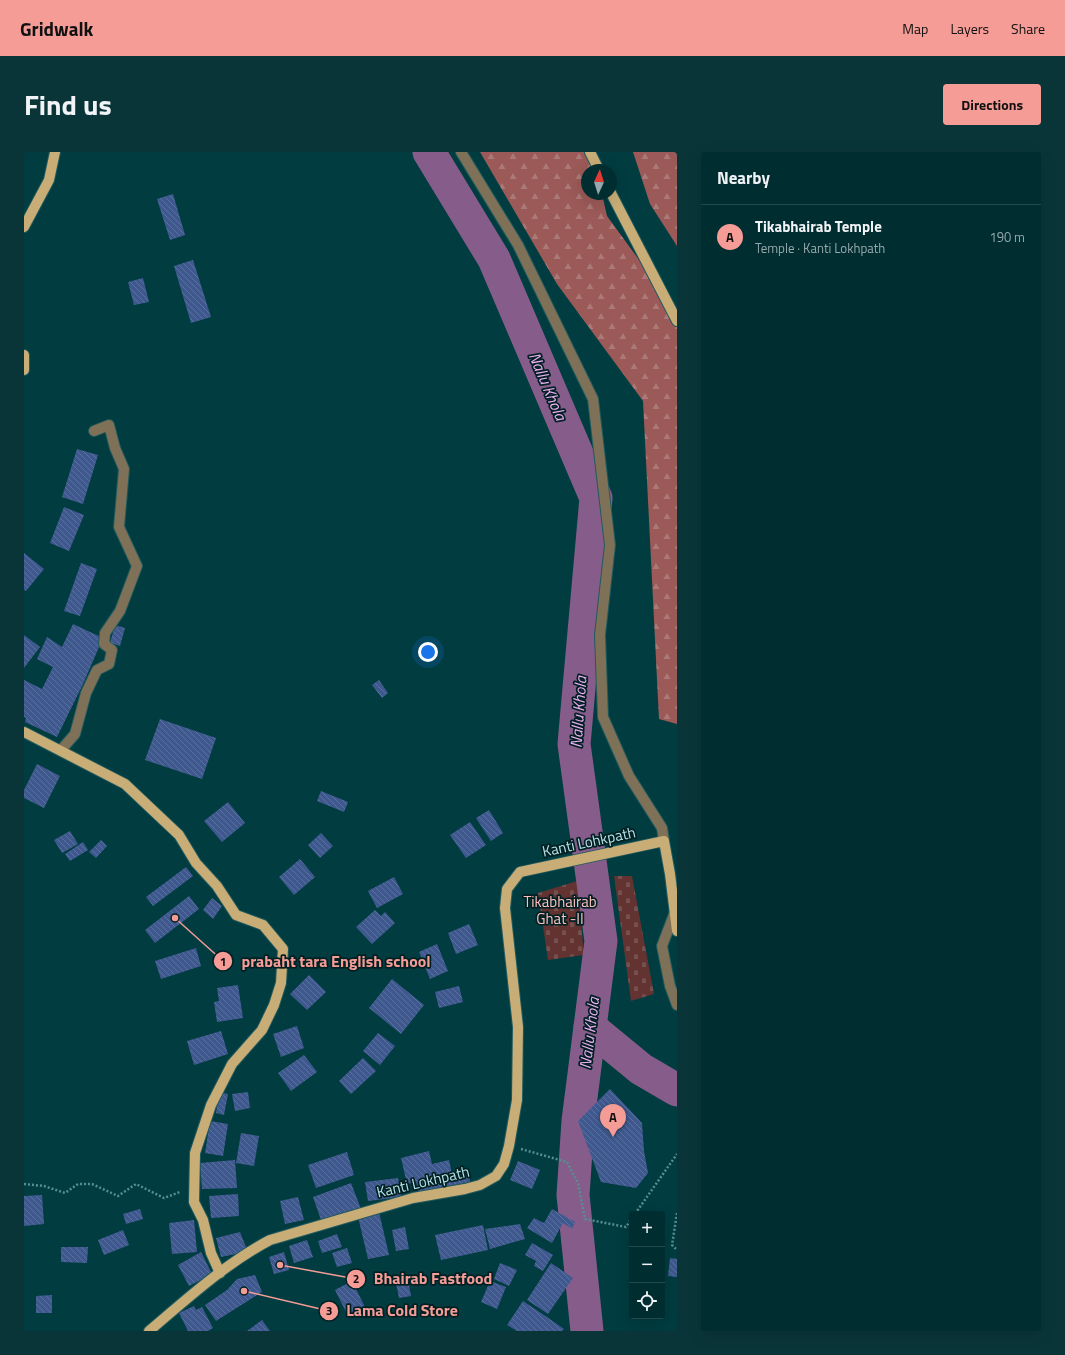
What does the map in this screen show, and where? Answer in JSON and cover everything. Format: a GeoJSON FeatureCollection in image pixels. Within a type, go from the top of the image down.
{"type":"FeatureCollection","features":[{"type":"Feature","properties":{"kind":"main road"},"geometry":{"type":"LineString","coordinates":[[24,227],[49,180],[55,152]]}},
{"type":"Feature","properties":{"kind":"main road"},"geometry":{"type":"LineString","coordinates":[[590,152],[596,164]]}},
{"type":"Feature","properties":{"kind":"main road"},"geometry":{"type":"LineString","coordinates":[[615,200],[677,321]]}},
{"type":"Feature","properties":{"kind":"main road"},"geometry":{"type":"LineString","coordinates":[[24,355],[24,370]]}},
{"type":"Feature","properties":{"kind":"main road"},"geometry":{"type":"LineString","coordinates":[[24,732],[125,784],[179,835],[196,863],[217,886],[236,915],[263,925],[283,949],[281,983],[274,1005],[262,1030],[232,1064],[211,1105],[195,1153],[194,1202],[203,1220],[211,1253],[220,1273]]}},
{"type":"Feature","properties":{"kind":"main road"},"geometry":{"type":"LineString","coordinates":[[664,841],[677,931]]}},
{"type":"Feature","properties":{"kind":"main road","name":"Kanti Lohkpath"},"geometry":{"type":"LineString","coordinates":[[520,872],[664,841]]}},
{"type":"Feature","properties":{"kind":"main road","name":"Kanti Lokhpath"},"geometry":{"type":"LineString","coordinates":[[149,1331],[220,1273],[258,1246],[289,1233],[413,1198],[465,1189],[496,1176],[504,1164],[509,1146],[516,1100],[518,1027],[505,908],[507,889],[520,872]]}},
{"type":"Feature","properties":{"kind":"street"},"geometry":{"type":"LineString","coordinates":[[461,152],[518,245],[593,399],[610,545],[600,635],[603,717],[629,776],[662,828],[664,841]]}},
{"type":"Feature","properties":{"kind":"street"},"geometry":{"type":"LineString","coordinates":[[61,750],[75,734],[86,692],[97,670],[109,664],[112,650],[104,644],[105,633],[120,611],[137,566],[119,527],[124,469],[114,448],[109,425],[94,431]]}},
{"type":"Feature","properties":{"kind":"street"},"geometry":{"type":"LineString","coordinates":[[675,912],[662,946],[670,986],[677,1005]]}},
{"type":"Feature","properties":{"kind":"path"},"geometry":{"type":"LineString","coordinates":[[509,1146],[567,1162],[578,1183],[585,1219],[626,1226],[629,1222]]}},
{"type":"Feature","properties":{"kind":"path"},"geometry":{"type":"LineString","coordinates":[[637,1211],[677,1156]]}},
{"type":"Feature","properties":{"kind":"path"},"geometry":{"type":"LineString","coordinates":[[24,1184],[44,1186],[65,1193],[78,1184],[92,1184],[118,1196],[136,1184],[164,1198],[183,1191],[194,1202]]}},
{"type":"Feature","properties":{"kind":"path"},"geometry":{"type":"LineString","coordinates":[[677,1213],[672,1245],[677,1250]]}},
{"type":"Feature","properties":{"kind":"green space"},"geometry":{"type":"Polygon","coordinates":[[[480,152],[592,152],[595,164],[581,164],[581,200],[603,200],[607,216],[664,294],[677,323],[677,724],[659,719],[643,401],[557,284],[480,152]]]}},
{"type":"Feature","properties":{"kind":"green space"},"geometry":{"type":"Polygon","coordinates":[[[633,152],[677,152],[677,246],[650,204],[633,152]]]}},
{"type":"Feature","properties":{"kind":"green space"},"geometry":{"type":"Polygon","coordinates":[[[614,876],[632,876],[654,994],[631,1001],[614,876]]]}},
{"type":"Feature","properties":{"kind":"green space","name":"Tikabhairab Ghat -II"},"geometry":{"type":"Polygon","coordinates":[[[577,881],[584,955],[548,960],[538,893],[577,881]]]}},
{"type":"Feature","properties":{"kind":"building"},"geometry":{"type":"Polygon","coordinates":[[[173,194],[185,235],[170,240],[157,199],[173,194]]]}},
{"type":"Feature","properties":{"kind":"building"},"geometry":{"type":"Polygon","coordinates":[[[193,260],[211,317],[191,323],[174,266],[193,260]]]}},
{"type":"Feature","properties":{"kind":"building"},"geometry":{"type":"Polygon","coordinates":[[[143,278],[149,302],[134,305],[128,282],[143,278]]]}},
{"type":"Feature","properties":{"kind":"building"},"geometry":{"type":"Polygon","coordinates":[[[77,449],[98,455],[83,504],[62,497],[77,449]]]}},
{"type":"Feature","properties":{"kind":"building"},"geometry":{"type":"Polygon","coordinates":[[[64,507],[84,515],[69,551],[50,543],[64,507]]]}},
{"type":"Feature","properties":{"kind":"building"},"geometry":{"type":"Polygon","coordinates":[[[24,553],[44,569],[26,591],[24,590],[24,553]]]}},
{"type":"Feature","properties":{"kind":"building"},"geometry":{"type":"Polygon","coordinates":[[[81,563],[97,569],[80,616],[64,611],[81,563]]]}},
{"type":"Feature","properties":{"kind":"building"},"geometry":{"type":"Polygon","coordinates":[[[73,624],[103,638],[83,684],[57,737],[25,722],[24,680],[42,689],[53,667],[37,659],[47,637],[62,647],[73,624]]]}},
{"type":"Feature","properties":{"kind":"building"},"geometry":{"type":"Polygon","coordinates":[[[115,625],[125,628],[120,646],[110,643],[115,625]]]}},
{"type":"Feature","properties":{"kind":"building"},"geometry":{"type":"Polygon","coordinates":[[[24,635],[40,647],[24,668],[24,635]]]}},
{"type":"Feature","properties":{"kind":"building"},"geometry":{"type":"Polygon","coordinates":[[[379,680],[388,693],[382,698],[372,685],[379,680]]]}},
{"type":"Feature","properties":{"kind":"building"},"geometry":{"type":"Polygon","coordinates":[[[160,719],[216,738],[202,779],[145,760],[160,719]]]}},
{"type":"Feature","properties":{"kind":"building"},"geometry":{"type":"Polygon","coordinates":[[[37,764],[60,776],[44,808],[24,798],[24,790],[37,764]]]}},
{"type":"Feature","properties":{"kind":"building"},"geometry":{"type":"Polygon","coordinates":[[[321,791],[348,802],[344,812],[317,801],[321,791]]]}},
{"type":"Feature","properties":{"kind":"building"},"geometry":{"type":"Polygon","coordinates":[[[228,802],[245,823],[222,842],[204,821],[228,802]]]}},
{"type":"Feature","properties":{"kind":"building"},"geometry":{"type":"Polygon","coordinates":[[[489,810],[503,833],[491,841],[476,818],[489,810]]]}},
{"type":"Feature","properties":{"kind":"building"},"geometry":{"type":"Polygon","coordinates":[[[470,822],[486,845],[466,858],[450,835],[470,822]]]}},
{"type":"Feature","properties":{"kind":"building"},"geometry":{"type":"Polygon","coordinates":[[[70,831],[78,844],[62,853],[54,840],[70,831]]]}},
{"type":"Feature","properties":{"kind":"building"},"geometry":{"type":"Polygon","coordinates":[[[321,833],[333,846],[320,858],[308,845],[321,833]]]}},
{"type":"Feature","properties":{"kind":"building"},"geometry":{"type":"Polygon","coordinates":[[[101,840],[107,846],[96,858],[89,852],[101,840]]]}},
{"type":"Feature","properties":{"kind":"building"},"geometry":{"type":"Polygon","coordinates":[[[83,842],[88,850],[70,861],[65,854],[83,842]]]}},
{"type":"Feature","properties":{"kind":"building"},"geometry":{"type":"Polygon","coordinates":[[[300,859],[315,877],[294,895],[279,877],[300,859]]]}},
{"type":"Feature","properties":{"kind":"building"},"geometry":{"type":"Polygon","coordinates":[[[186,867],[193,876],[153,906],[146,897],[186,867]]]}},
{"type":"Feature","properties":{"kind":"building"},"geometry":{"type":"Polygon","coordinates":[[[394,877],[403,894],[377,908],[368,891],[394,877]]]}},
{"type":"Feature","properties":{"kind":"building"},"geometry":{"type":"Polygon","coordinates":[[[189,896],[199,909],[155,943],[145,930],[189,896]]]}},
{"type":"Feature","properties":{"kind":"building"},"geometry":{"type":"Polygon","coordinates":[[[212,898],[222,906],[213,919],[203,910],[212,898]]]}},
{"type":"Feature","properties":{"kind":"building"},"geometry":{"type":"Polygon","coordinates":[[[375,910],[381,916],[385,912],[395,923],[372,944],[356,927],[375,910]]]}},
{"type":"Feature","properties":{"kind":"building"},"geometry":{"type":"Polygon","coordinates":[[[469,924],[478,945],[456,954],[448,933],[469,924]]]}},
{"type":"Feature","properties":{"kind":"building"},"geometry":{"type":"Polygon","coordinates":[[[437,944],[448,971],[430,979],[419,952],[437,944]]]}},
{"type":"Feature","properties":{"kind":"building"},"geometry":{"type":"Polygon","coordinates":[[[196,948],[201,966],[161,979],[155,961],[196,948]]]}},
{"type":"Feature","properties":{"kind":"building"},"geometry":{"type":"Polygon","coordinates":[[[309,975],[326,992],[307,1010],[290,994],[309,975]]]}},
{"type":"Feature","properties":{"kind":"building"},"geometry":{"type":"Polygon","coordinates":[[[392,979],[424,1005],[401,1034],[369,1008],[392,979]]]}},
{"type":"Feature","properties":{"kind":"building"},"geometry":{"type":"Polygon","coordinates":[[[238,985],[243,1018],[217,1022],[214,1002],[219,1001],[217,988],[238,985]]]}},
{"type":"Feature","properties":{"kind":"building"},"geometry":{"type":"Polygon","coordinates":[[[459,986],[463,1002],[439,1008],[435,992],[459,986]]]}},
{"type":"Feature","properties":{"kind":"building"},"geometry":{"type":"Polygon","coordinates":[[[297,1026],[304,1048],[281,1057],[273,1034],[297,1026]]]}},
{"type":"Feature","properties":{"kind":"building"},"geometry":{"type":"Polygon","coordinates":[[[221,1031],[228,1054],[194,1065],[187,1041],[221,1031]]]}},
{"type":"Feature","properties":{"kind":"building"},"geometry":{"type":"Polygon","coordinates":[[[378,1033],[395,1046],[380,1065],[363,1051],[378,1033]]]}},
{"type":"Feature","properties":{"kind":"building"},"geometry":{"type":"Polygon","coordinates":[[[304,1055],[317,1072],[291,1091],[278,1073],[304,1055]]]}},
{"type":"Feature","properties":{"kind":"building"},"geometry":{"type":"Polygon","coordinates":[[[363,1058],[376,1071],[351,1094],[339,1081],[363,1058]]]}},
{"type":"Feature","properties":{"kind":"building"},"geometry":{"type":"Polygon","coordinates":[[[610,1089],[642,1123],[644,1151],[648,1173],[636,1188],[601,1182],[578,1121],[610,1089]]]}},
{"type":"Feature","properties":{"kind":"building"},"geometry":{"type":"Polygon","coordinates":[[[219,1092],[228,1094],[224,1115],[216,1113],[219,1092]]]}},
{"type":"Feature","properties":{"kind":"building"},"geometry":{"type":"Polygon","coordinates":[[[248,1092],[250,1108],[235,1111],[232,1094],[248,1092]]]}},
{"type":"Feature","properties":{"kind":"building"},"geometry":{"type":"Polygon","coordinates":[[[210,1121],[228,1124],[223,1156],[205,1153],[210,1121]]]}},
{"type":"Feature","properties":{"kind":"building"},"geometry":{"type":"Polygon","coordinates":[[[241,1133],[259,1136],[254,1166],[236,1163],[241,1133]]]}},
{"type":"Feature","properties":{"kind":"building"},"geometry":{"type":"Polygon","coordinates":[[[429,1151],[432,1164],[449,1160],[452,1174],[468,1171],[470,1182],[419,1194],[416,1182],[407,1184],[401,1158],[429,1151]]]}},
{"type":"Feature","properties":{"kind":"building"},"geometry":{"type":"Polygon","coordinates":[[[347,1152],[354,1175],[316,1188],[308,1165],[347,1152]]]}},
{"type":"Feature","properties":{"kind":"building"},"geometry":{"type":"Polygon","coordinates":[[[235,1160],[237,1188],[202,1189],[200,1163],[235,1160]]]}},
{"type":"Feature","properties":{"kind":"building"},"geometry":{"type":"Polygon","coordinates":[[[518,1161],[540,1170],[532,1189],[510,1180],[518,1161]]]}},
{"type":"Feature","properties":{"kind":"building"},"geometry":{"type":"Polygon","coordinates":[[[398,1178],[401,1197],[368,1201],[365,1182],[398,1178]]]}},
{"type":"Feature","properties":{"kind":"building"},"geometry":{"type":"Polygon","coordinates":[[[351,1183],[361,1209],[322,1223],[313,1197],[351,1183]]]}},
{"type":"Feature","properties":{"kind":"building"},"geometry":{"type":"Polygon","coordinates":[[[238,1194],[239,1216],[211,1218],[209,1196],[238,1194]]]}},
{"type":"Feature","properties":{"kind":"building"},"geometry":{"type":"Polygon","coordinates":[[[42,1195],[44,1224],[24,1226],[24,1196],[42,1195]]]}},
{"type":"Feature","properties":{"kind":"building"},"geometry":{"type":"Polygon","coordinates":[[[298,1197],[304,1220],[285,1224],[280,1201],[298,1197]]]}},
{"type":"Feature","properties":{"kind":"building"},"geometry":{"type":"Polygon","coordinates":[[[140,1209],[143,1219],[126,1224],[123,1214],[140,1209]]]}},
{"type":"Feature","properties":{"kind":"building"},"geometry":{"type":"Polygon","coordinates":[[[552,1209],[575,1222],[572,1229],[563,1223],[552,1243],[527,1228],[534,1218],[544,1223],[552,1209]]]}},
{"type":"Feature","properties":{"kind":"building"},"geometry":{"type":"Polygon","coordinates":[[[379,1212],[389,1255],[368,1259],[358,1217],[379,1212]]]}},
{"type":"Feature","properties":{"kind":"building"},"geometry":{"type":"Polygon","coordinates":[[[194,1220],[197,1252],[172,1254],[169,1223],[194,1220]]]}},
{"type":"Feature","properties":{"kind":"building"},"geometry":{"type":"Polygon","coordinates":[[[520,1224],[525,1239],[490,1249],[485,1229],[520,1224]]]}},
{"type":"Feature","properties":{"kind":"building"},"geometry":{"type":"Polygon","coordinates":[[[483,1225],[488,1250],[441,1260],[435,1235],[483,1225]]]}},
{"type":"Feature","properties":{"kind":"building"},"geometry":{"type":"Polygon","coordinates":[[[405,1227],[409,1249],[396,1251],[392,1230],[405,1227]]]}},
{"type":"Feature","properties":{"kind":"building"},"geometry":{"type":"Polygon","coordinates":[[[123,1230],[129,1245],[104,1255],[98,1240],[123,1230]]]}},
{"type":"Feature","properties":{"kind":"building"},"geometry":{"type":"Polygon","coordinates":[[[240,1232],[246,1247],[245,1252],[221,1257],[216,1238],[240,1232]]]}},
{"type":"Feature","properties":{"kind":"building"},"geometry":{"type":"Polygon","coordinates":[[[337,1234],[342,1247],[322,1253],[318,1241],[337,1234]]]}},
{"type":"Feature","properties":{"kind":"building"},"geometry":{"type":"Polygon","coordinates":[[[307,1240],[313,1257],[294,1263],[289,1246],[307,1240]]]}},
{"type":"Feature","properties":{"kind":"building"},"geometry":{"type":"Polygon","coordinates":[[[532,1243],[553,1255],[543,1271],[534,1266],[536,1261],[525,1255],[532,1243]]]}},
{"type":"Feature","properties":{"kind":"building"},"geometry":{"type":"Polygon","coordinates":[[[61,1247],[88,1247],[87,1263],[61,1262],[61,1247]]]}},
{"type":"Feature","properties":{"kind":"building"},"geometry":{"type":"Polygon","coordinates":[[[347,1248],[352,1263],[337,1267],[332,1253],[347,1248]]]}},
{"type":"Feature","properties":{"kind":"building"},"geometry":{"type":"Polygon","coordinates":[[[201,1252],[212,1274],[189,1286],[178,1265],[201,1252]]]}},
{"type":"Feature","properties":{"kind":"building"},"geometry":{"type":"Polygon","coordinates":[[[284,1252],[289,1270],[274,1274],[269,1257],[284,1252]]]}},
{"type":"Feature","properties":{"kind":"building"},"geometry":{"type":"Polygon","coordinates":[[[670,1258],[677,1259],[677,1277],[668,1276],[670,1258]]]}},
{"type":"Feature","properties":{"kind":"building"},"geometry":{"type":"Polygon","coordinates":[[[500,1263],[517,1270],[509,1286],[494,1279],[500,1263]]]}},
{"type":"Feature","properties":{"kind":"building"},"geometry":{"type":"Polygon","coordinates":[[[551,1263],[573,1278],[548,1314],[527,1300],[551,1263]]]}},
{"type":"Feature","properties":{"kind":"building"},"geometry":{"type":"Polygon","coordinates":[[[255,1275],[262,1292],[216,1321],[205,1305],[227,1290],[237,1279],[255,1275]]]}},
{"type":"Feature","properties":{"kind":"building"},"geometry":{"type":"Polygon","coordinates":[[[407,1275],[411,1296],[399,1298],[395,1278],[407,1275]]]}},
{"type":"Feature","properties":{"kind":"building"},"geometry":{"type":"Polygon","coordinates":[[[352,1281],[365,1307],[348,1316],[335,1290],[352,1281]]]}},
{"type":"Feature","properties":{"kind":"building"},"geometry":{"type":"Polygon","coordinates":[[[490,1281],[506,1287],[497,1309],[481,1302],[490,1281]]]}},
{"type":"Feature","properties":{"kind":"building"},"geometry":{"type":"Polygon","coordinates":[[[52,1295],[52,1313],[36,1313],[36,1296],[52,1295]]]}},
{"type":"Feature","properties":{"kind":"building"},"geometry":{"type":"Polygon","coordinates":[[[523,1301],[564,1329],[562,1331],[517,1331],[507,1325],[523,1301]]]}},
{"type":"Feature","properties":{"kind":"building"},"geometry":{"type":"Polygon","coordinates":[[[194,1306],[196,1310],[202,1307],[213,1328],[208,1331],[188,1331],[179,1313],[194,1306]]]}},
{"type":"Feature","properties":{"kind":"building"},"geometry":{"type":"Polygon","coordinates":[[[262,1320],[270,1331],[247,1331],[262,1320]]]}},
{"type":"Feature","properties":{"kind":"waterway","name":"Nallu Khola"},"geometry":{"type":"LineString","coordinates":[[429,152],[494,259],[596,498],[574,744],[601,941],[578,1121],[573,1195],[587,1331]]}},
{"type":"Feature","properties":{"kind":"waterway"},"geometry":{"type":"LineString","coordinates":[[590,1027],[641,1069],[677,1090]]}},
{"type":"Feature","properties":{"kind":"place","name":"prabaht tara English school"},"geometry":{"type":"Point","coordinates":[175,918]}},
{"type":"Feature","properties":{"kind":"place","name":"Tikabhairab Temple"},"geometry":{"type":"Point","coordinates":[613,1137]}},
{"type":"Feature","properties":{"kind":"place","name":"Bhairab Fastfood"},"geometry":{"type":"Point","coordinates":[280,1265]}},
{"type":"Feature","properties":{"kind":"place","name":"Lama Cold Store"},"geometry":{"type":"Point","coordinates":[244,1291]}}]}
